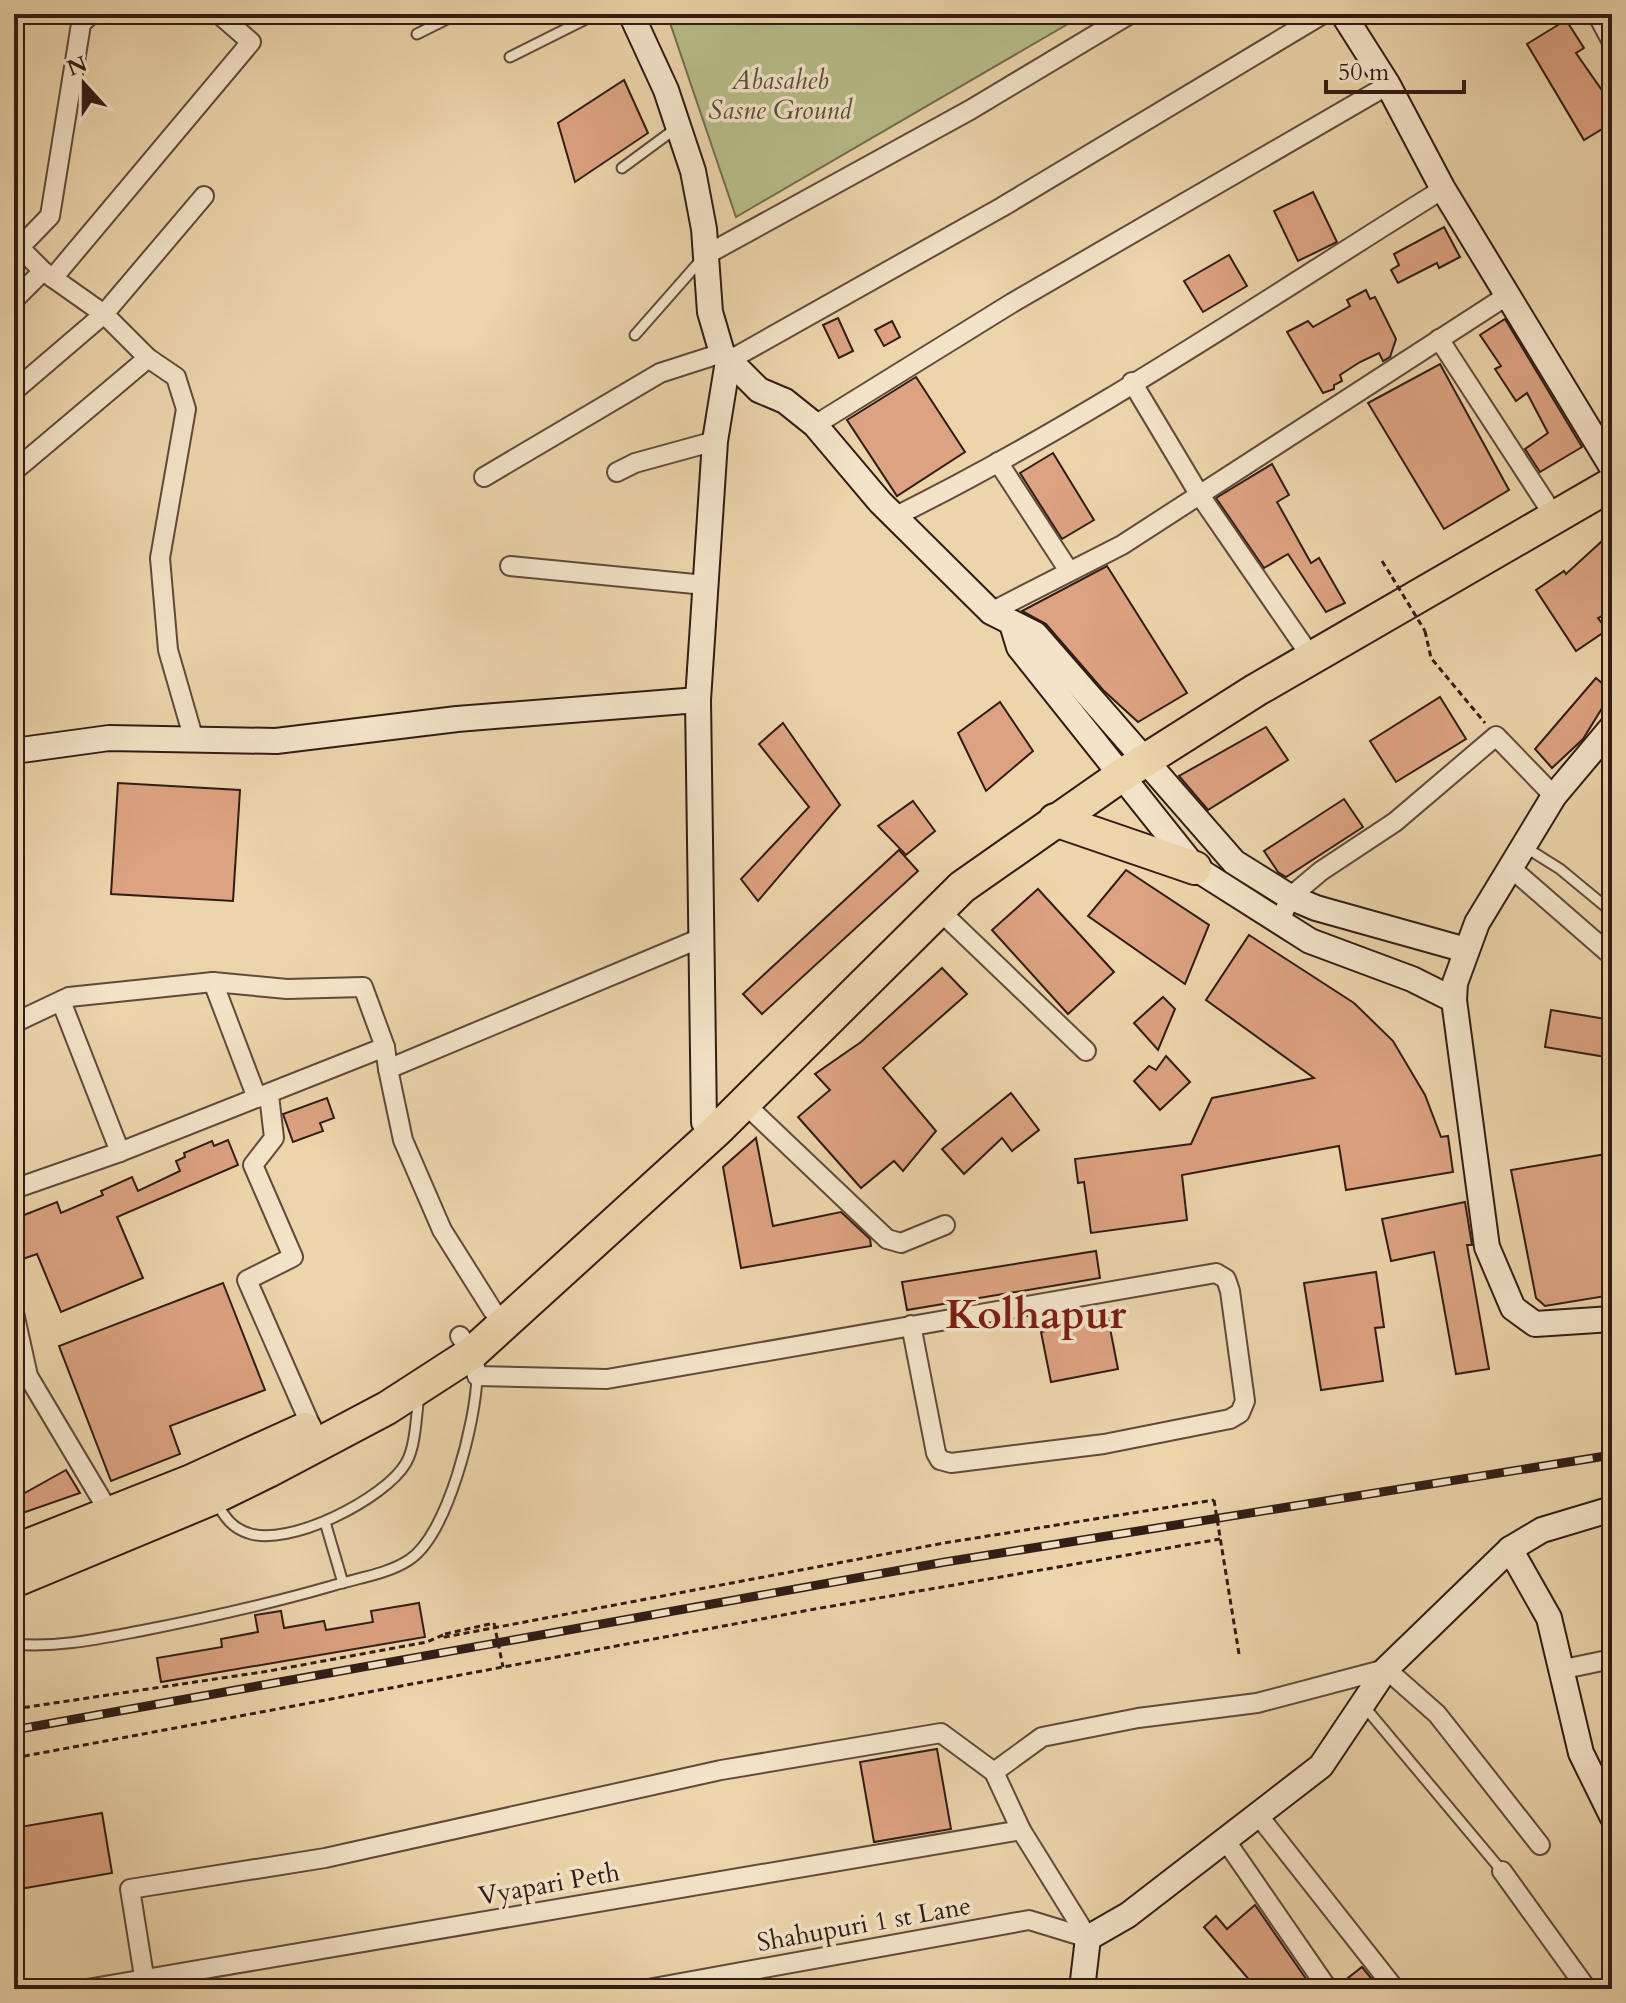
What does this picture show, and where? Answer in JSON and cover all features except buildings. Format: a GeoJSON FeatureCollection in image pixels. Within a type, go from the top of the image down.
{"type":"FeatureCollection","features":[{"type":"Feature","properties":{"kind":"highway"},"geometry":{"type":"LineString","coordinates":[[14,1551],[189,1482],[311,1426],[374,1392],[470,1355],[493,1311],[704,1122],[840,991],[949,877],[1303,645],[1545,502],[1611,470]]}},
{"type":"Feature","properties":{"kind":"highway"},"geometry":{"type":"LineString","coordinates":[[14,1581],[213,1498],[316,1446],[470,1355],[744,1103],[962,887],[1055,820],[1127,759],[1256,690],[1611,470]]}},
{"type":"Feature","properties":{"kind":"highway"},"geometry":{"type":"LineString","coordinates":[[1055,820],[1195,868]]}},
{"type":"Feature","properties":{"kind":"street"},"geometry":{"type":"LineString","coordinates":[[14,300],[48,275],[251,42],[219,14]]}},
{"type":"Feature","properties":{"kind":"street"},"geometry":{"type":"LineString","coordinates":[[631,14],[678,127],[695,180],[706,255],[710,312],[725,357],[715,441],[698,700],[704,1122]]}},
{"type":"Feature","properties":{"kind":"street"},"geometry":{"type":"LineString","coordinates":[[706,255],[957,117],[1130,14]]}},
{"type":"Feature","properties":{"kind":"street"},"geometry":{"type":"LineString","coordinates":[[484,477],[660,373],[725,357],[1002,207],[1323,14]]}},
{"type":"Feature","properties":{"kind":"street"},"geometry":{"type":"LineString","coordinates":[[1343,14],[1388,85],[1443,189],[1611,470]]}},
{"type":"Feature","properties":{"kind":"street"},"geometry":{"type":"LineString","coordinates":[[1597,14],[1612,42]]}},
{"type":"Feature","properties":{"kind":"street"},"geometry":{"type":"LineString","coordinates":[[80,17],[50,216],[17,244],[48,275],[104,314],[148,358],[176,377],[186,409],[160,558],[168,650],[194,740]]}},
{"type":"Feature","properties":{"kind":"street"},"geometry":{"type":"LineString","coordinates":[[815,425],[1012,303],[1388,85]]}},
{"type":"Feature","properties":{"kind":"street"},"geometry":{"type":"LineString","coordinates":[[896,516],[998,462],[1132,382],[1443,189]]}},
{"type":"Feature","properties":{"kind":"street"},"geometry":{"type":"LineString","coordinates":[[14,391],[104,314],[204,196]]}},
{"type":"Feature","properties":{"kind":"street"},"geometry":{"type":"LineString","coordinates":[[1002,618],[1069,571],[1122,545],[1508,295]]}},
{"type":"Feature","properties":{"kind":"street"},"geometry":{"type":"LineString","coordinates":[[1439,339],[1545,502]]}},
{"type":"Feature","properties":{"kind":"street"},"geometry":{"type":"LineString","coordinates":[[725,357],[759,390],[785,401],[815,425],[896,516],[1002,618],[1035,634],[1127,759],[1195,868],[1310,941],[1412,979],[1454,1000]]}},
{"type":"Feature","properties":{"kind":"street"},"geometry":{"type":"LineString","coordinates":[[14,471],[148,358]]}},
{"type":"Feature","properties":{"kind":"street"},"geometry":{"type":"LineString","coordinates":[[1132,382],[1199,494],[1303,645]]}},
{"type":"Feature","properties":{"kind":"street"},"geometry":{"type":"LineString","coordinates":[[617,472],[635,463],[715,441]]}},
{"type":"Feature","properties":{"kind":"street"},"geometry":{"type":"LineString","coordinates":[[998,462],[1069,571]]}},
{"type":"Feature","properties":{"kind":"street"},"geometry":{"type":"LineString","coordinates":[[510,566],[705,585]]}},
{"type":"Feature","properties":{"kind":"street"},"geometry":{"type":"LineString","coordinates":[[14,751],[109,738],[276,741],[457,719],[698,700]]}},
{"type":"Feature","properties":{"kind":"street"},"geometry":{"type":"LineString","coordinates":[[1612,727],[1554,796],[1482,915],[1455,983],[1454,1000],[1487,1247],[1513,1308],[1535,1324],[1612,1319]]}},
{"type":"Feature","properties":{"kind":"street"},"geometry":{"type":"LineString","coordinates":[[1279,924],[1290,897],[1321,871],[1395,822],[1496,736],[1554,796]]}},
{"type":"Feature","properties":{"kind":"street"},"geometry":{"type":"LineString","coordinates":[[1127,759],[1234,862],[1290,897],[1427,942],[1466,950]]}},
{"type":"Feature","properties":{"kind":"street"},"geometry":{"type":"LineString","coordinates":[[1512,869],[1612,956]]}},
{"type":"Feature","properties":{"kind":"street"},"geometry":{"type":"LineString","coordinates":[[940,911],[1086,1051]]}},
{"type":"Feature","properties":{"kind":"street"},"geometry":{"type":"LineString","coordinates":[[388,1069],[701,938]]}},
{"type":"Feature","properties":{"kind":"street"},"geometry":{"type":"LineString","coordinates":[[14,1023],[61,1001],[126,988],[213,982],[287,989],[363,987],[385,1047],[403,1140],[436,1217],[493,1311]]}},
{"type":"Feature","properties":{"kind":"street"},"geometry":{"type":"LineString","coordinates":[[213,982],[263,1096],[274,1138],[253,1165],[293,1257],[247,1280],[311,1426]]}},
{"type":"Feature","properties":{"kind":"street"},"geometry":{"type":"LineString","coordinates":[[61,1001],[120,1152]]}},
{"type":"Feature","properties":{"kind":"street"},"geometry":{"type":"LineString","coordinates":[[14,1189],[120,1152],[385,1047]]}},
{"type":"Feature","properties":{"kind":"street"},"geometry":{"type":"LineString","coordinates":[[744,1103],[887,1239],[901,1243],[945,1225]]}},
{"type":"Feature","properties":{"kind":"street"},"geometry":{"type":"LineString","coordinates":[[470,1355],[607,1379],[911,1325],[1216,1273],[1226,1279],[1230,1291],[1245,1401],[1240,1413],[1230,1419],[1104,1444],[951,1463],[940,1460],[936,1453],[911,1325]]}},
{"type":"Feature","properties":{"kind":"street"},"geometry":{"type":"LineString","coordinates":[[14,1313],[28,1376],[109,1512]]}},
{"type":"Feature","properties":{"kind":"street"},"geometry":{"type":"LineString","coordinates":[[1088,1938],[1128,1915],[1321,1766],[1386,1669],[1510,1549],[1542,1530],[1612,1509]]}},
{"type":"Feature","properties":{"kind":"street"},"geometry":{"type":"LineString","coordinates":[[1510,1549],[1549,1618],[1564,1669],[1581,1753],[1611,1812]]}},
{"type":"Feature","properties":{"kind":"street"},"geometry":{"type":"LineString","coordinates":[[1564,1669],[1612,1659]]}},
{"type":"Feature","properties":{"kind":"street"},"geometry":{"type":"LineString","coordinates":[[994,1772],[1042,1737],[1138,1718],[1257,1703],[1386,1669]]}},
{"type":"Feature","properties":{"kind":"street"},"geometry":{"type":"LineString","coordinates":[[1386,1669],[1437,1714],[1540,1845]]}},
{"type":"Feature","properties":{"kind":"street"},"geometry":{"type":"LineString","coordinates":[[145,1984],[130,1889],[325,1858],[721,1770],[941,1733],[994,1772],[1021,1830],[1088,1938],[1082,1989]]}},
{"type":"Feature","properties":{"kind":"street"},"geometry":{"type":"LineString","coordinates":[[1258,1815],[1395,1989]]}},
{"type":"Feature","properties":{"kind":"street","name":"Vyapari Peth"},"geometry":{"type":"LineString","coordinates":[[87,1989],[145,1984],[1021,1830]]}},
{"type":"Feature","properties":{"kind":"street"},"geometry":{"type":"LineString","coordinates":[[1226,1841],[1328,1989]]}},
{"type":"Feature","properties":{"kind":"street"},"geometry":{"type":"LineString","coordinates":[[1502,1871],[1587,1989]]}},
{"type":"Feature","properties":{"kind":"street","name":"Shahupuri 1 st Lane"},"geometry":{"type":"LineString","coordinates":[[648,1989],[1029,1920],[1088,1938]]}},
{"type":"Feature","properties":{"kind":"lane"},"geometry":{"type":"LineString","coordinates":[[417,34],[457,14]]}},
{"type":"Feature","properties":{"kind":"lane"},"geometry":{"type":"LineString","coordinates":[[510,57],[596,14]]}},
{"type":"Feature","properties":{"kind":"lane"},"geometry":{"type":"LineString","coordinates":[[622,168],[678,127]]}},
{"type":"Feature","properties":{"kind":"lane"},"geometry":{"type":"LineString","coordinates":[[635,335],[706,255]]}},
{"type":"Feature","properties":{"kind":"lane"},"geometry":{"type":"LineString","coordinates":[[1525,847],[1612,912]]}},
{"type":"Feature","properties":{"kind":"lane"},"geometry":{"type":"LineString","coordinates":[[14,1644],[39,1646],[94,1639],[249,1610],[343,1583],[410,1559],[431,1536],[456,1474],[477,1397],[470,1355]]}},
{"type":"Feature","properties":{"kind":"lane"},"geometry":{"type":"LineString","coordinates":[[213,1498],[229,1523],[249,1534],[286,1535],[325,1522],[392,1481],[408,1461],[420,1382]]}},
{"type":"Feature","properties":{"kind":"lane"},"geometry":{"type":"LineString","coordinates":[[325,1522],[343,1583]]}},
{"type":"Feature","properties":{"kind":"lane"},"geometry":{"type":"LineString","coordinates":[[1363,1704],[1502,1871]]}},
{"type":"Feature","properties":{"kind":"path"},"geometry":{"type":"LineString","coordinates":[[1382,561],[1425,631],[1431,658],[1496,736]]}},
{"type":"Feature","properties":{"kind":"path"},"geometry":{"type":"LineString","coordinates":[[445,1634],[445,1637],[944,1543],[1214,1500],[1239,1654]]}},
{"type":"Feature","properties":{"kind":"path"},"geometry":{"type":"LineString","coordinates":[[14,1758],[1220,1539]]}},
{"type":"Feature","properties":{"kind":"path"},"geometry":{"type":"LineString","coordinates":[[14,1709],[269,1671],[427,1642],[445,1634],[494,1623],[503,1667]]}},
{"type":"Feature","properties":{"kind":"green space","name":"Abasaheb Sasne Ground"},"geometry":{"type":"Polygon","coordinates":[[[667,14],[1085,14],[736,217],[667,14]]]}},
{"type":"Feature","properties":{"kind":"railway"},"geometry":{"type":"LineString","coordinates":[[14,1730],[945,1562],[1612,1455]]}},
{"type":"Feature","properties":{"kind":"district","name":"Kolhapur"},"geometry":{"type":"Point","coordinates":[1036,1314]}}]}
